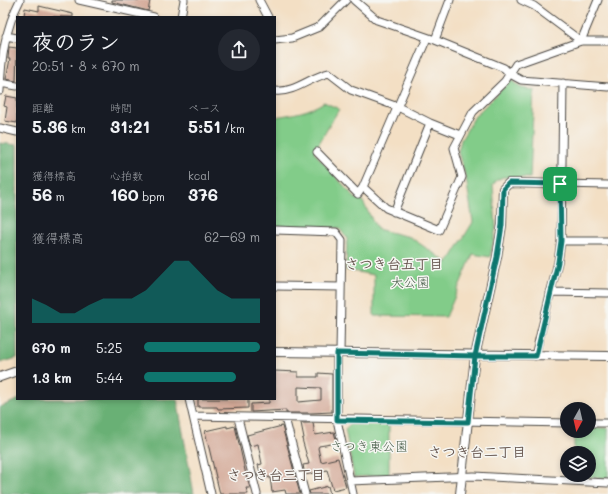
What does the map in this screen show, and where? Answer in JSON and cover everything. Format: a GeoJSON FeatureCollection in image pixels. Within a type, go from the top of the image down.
{"type":"FeatureCollection","features":[{"type":"Feature","properties":{"kind":"street"},"geometry":{"type":"LineString","coordinates":[[0,91],[1,59],[6,36],[11,17],[20,0]]}},
{"type":"Feature","properties":{"kind":"street"},"geometry":{"type":"LineString","coordinates":[[79,0],[150,16]]}},
{"type":"Feature","properties":{"kind":"street"},"geometry":{"type":"LineString","coordinates":[[181,16],[184,0]]}},
{"type":"Feature","properties":{"kind":"street"},"geometry":{"type":"LineString","coordinates":[[260,0],[268,16]]}},
{"type":"Feature","properties":{"kind":"street"},"geometry":{"type":"LineString","coordinates":[[277,41],[292,38],[319,27],[346,0]]}},
{"type":"Feature","properties":{"kind":"street"},"geometry":{"type":"LineString","coordinates":[[354,0],[377,20],[435,40],[504,68],[510,74],[521,80],[608,87]]}},
{"type":"Feature","properties":{"kind":"street"},"geometry":{"type":"LineString","coordinates":[[435,40],[450,0]]}},
{"type":"Feature","properties":{"kind":"street"},"geometry":{"type":"LineString","coordinates":[[521,0],[535,3],[581,41]]}},
{"type":"Feature","properties":{"kind":"street"},"geometry":{"type":"LineString","coordinates":[[581,41],[598,0]]}},
{"type":"Feature","properties":{"kind":"street"},"geometry":{"type":"LineString","coordinates":[[6,36],[16,38]]}},
{"type":"Feature","properties":{"kind":"street"},"geometry":{"type":"LineString","coordinates":[[317,152],[358,194],[363,187],[398,107],[426,38]]}},
{"type":"Feature","properties":{"kind":"street"},"geometry":{"type":"LineString","coordinates":[[363,187],[386,208],[439,230],[462,177],[454,148],[473,112],[510,74],[516,64],[581,41],[608,41]]}},
{"type":"Feature","properties":{"kind":"street"},"geometry":{"type":"LineString","coordinates":[[276,91],[281,92],[300,87],[329,74],[351,90],[398,107],[460,136]]}},
{"type":"Feature","properties":{"kind":"street"},"geometry":{"type":"LineString","coordinates":[[0,83],[16,86]]}},
{"type":"Feature","properties":{"kind":"street"},"geometry":{"type":"LineString","coordinates":[[536,356],[558,262],[561,241],[560,184],[563,83]]}},
{"type":"Feature","properties":{"kind":"street"},"geometry":{"type":"LineString","coordinates":[[394,212],[430,123]]}},
{"type":"Feature","properties":{"kind":"street"},"geometry":{"type":"LineString","coordinates":[[0,128],[16,132]]}},
{"type":"Feature","properties":{"kind":"street"},"geometry":{"type":"LineString","coordinates":[[460,494],[475,356],[497,257],[502,225],[503,189],[509,183],[608,185]]}},
{"type":"Feature","properties":{"kind":"street"},"geometry":{"type":"LineString","coordinates":[[276,230],[336,232],[342,240],[337,420],[353,494]]}},
{"type":"Feature","properties":{"kind":"street"},"geometry":{"type":"LineString","coordinates":[[561,241],[608,241]]}},
{"type":"Feature","properties":{"kind":"street"},"geometry":{"type":"LineString","coordinates":[[276,286],[341,287]]}},
{"type":"Feature","properties":{"kind":"street"},"geometry":{"type":"LineString","coordinates":[[550,292],[608,293]]}},
{"type":"Feature","properties":{"kind":"street"},"geometry":{"type":"LineString","coordinates":[[276,352],[475,356],[608,356]]}},
{"type":"Feature","properties":{"kind":"street"},"geometry":{"type":"LineString","coordinates":[[0,378],[16,371]]}},
{"type":"Feature","properties":{"kind":"street"},"geometry":{"type":"LineString","coordinates":[[189,400],[211,494]]}},
{"type":"Feature","properties":{"kind":"street"},"geometry":{"type":"LineString","coordinates":[[193,416],[337,420],[560,423]]}},
{"type":"Feature","properties":{"kind":"street"},"geometry":{"type":"LineString","coordinates":[[238,418],[257,494]]}},
{"type":"Feature","properties":{"kind":"street"},"geometry":{"type":"LineString","coordinates":[[285,418],[305,494]]}},
{"type":"Feature","properties":{"kind":"street"},"geometry":{"type":"LineString","coordinates":[[596,423],[608,423]]}},
{"type":"Feature","properties":{"kind":"street"},"geometry":{"type":"LineString","coordinates":[[350,481],[462,476],[608,483]]}},
{"type":"Feature","properties":{"kind":"green space","name":"大公園"},"geometry":{"type":"Polygon","coordinates":[[[511,80],[521,88],[534,90],[530,178],[503,177],[497,180],[493,185],[496,228],[490,257],[473,254],[446,317],[374,316],[374,275],[346,270],[347,238],[339,228],[276,226],[276,117],[307,110],[324,102],[339,109],[314,152],[356,199],[362,200],[377,229],[410,237],[448,263],[473,222],[466,178],[458,152],[461,140],[475,116],[511,80]]]}},
{"type":"Feature","properties":{"kind":"green space"},"geometry":{"type":"Polygon","coordinates":[[[0,143],[16,145],[16,358],[0,363],[0,143]]]}},
{"type":"Feature","properties":{"kind":"green space"},"geometry":{"type":"Polygon","coordinates":[[[18,400],[177,400],[194,494],[1,494],[0,407],[18,400]]]}},
{"type":"Feature","properties":{"kind":"green space","name":"さつき東公園"},"geometry":{"type":"Polygon","coordinates":[[[350,424],[389,424],[389,475],[354,477],[345,429],[350,424]]]}},
{"type":"Feature","properties":{"kind":"green space"},"geometry":{"type":"Polygon","coordinates":[[[596,428],[608,428],[608,478],[596,477],[596,446],[574,446],[574,438],[596,438],[596,428]]]}},
{"type":"Feature","properties":{"kind":"building"},"geometry":{"type":"Polygon","coordinates":[[[112,0],[150,1],[148,11],[112,2],[112,0]]]}},
{"type":"Feature","properties":{"kind":"building"},"geometry":{"type":"Polygon","coordinates":[[[39,6],[73,14],[73,16],[24,16],[25,8],[39,11],[39,6]]]}},
{"type":"Feature","properties":{"kind":"building"},"geometry":{"type":"Polygon","coordinates":[[[9,47],[16,48],[16,81],[6,79],[10,59],[8,59],[9,47]]]}},
{"type":"Feature","properties":{"kind":"building"},"geometry":{"type":"Polygon","coordinates":[[[6,96],[16,98],[16,123],[5,121],[7,107],[4,106],[6,96]]]}},
{"type":"Feature","properties":{"kind":"building"},"geometry":{"type":"Polygon","coordinates":[[[276,371],[298,372],[298,377],[318,377],[318,373],[332,374],[332,412],[286,413],[286,410],[251,412],[251,404],[269,403],[269,400],[276,400],[276,371]],[[298,387],[298,402],[321,400],[321,388],[298,387]]]}},
{"type":"Feature","properties":{"kind":"building"},"geometry":{"type":"Polygon","coordinates":[[[198,400],[248,400],[248,408],[218,409],[217,407],[198,407],[198,400]]]}},
{"type":"Feature","properties":{"kind":"building"},"geometry":{"type":"Polygon","coordinates":[[[301,423],[313,423],[315,435],[334,432],[337,443],[319,446],[318,448],[321,462],[338,458],[346,487],[333,490],[327,470],[305,475],[303,465],[309,464],[302,439],[304,438],[301,423]]]}},
{"type":"Feature","properties":{"kind":"building"},"geometry":{"type":"Polygon","coordinates":[[[227,426],[227,428],[235,426],[250,488],[246,488],[248,494],[220,494],[205,431],[227,426]]]}},
{"type":"Feature","properties":{"kind":"building"},"geometry":{"type":"Polygon","coordinates":[[[282,426],[300,494],[286,494],[285,490],[272,492],[270,477],[259,479],[257,473],[260,472],[258,465],[262,464],[258,444],[250,446],[247,435],[282,426]]]}},
{"type":"Feature","properties":{"kind":"building"},"geometry":{"type":"Polygon","coordinates":[[[328,486],[330,494],[310,494],[309,491],[328,486]]]}},
{"type":"Feature","properties":{"kind":"district","name":"さつき台五丁目"},"geometry":{"type":"Point","coordinates":[394,263]}},
{"type":"Feature","properties":{"kind":"district","name":"さつき台二丁目"},"geometry":{"type":"Point","coordinates":[477,451]}},
{"type":"Feature","properties":{"kind":"district","name":"さつき台三丁目"},"geometry":{"type":"Point","coordinates":[276,474]}},
{"type":"Feature","properties":{"kind":"route"},"geometry":{"type":"LineString","coordinates":[[560,184],[509,183],[503,189],[502,225],[497,257],[475,356],[337,353],[337,420],[468,422],[475,356],[536,356],[558,262],[561,241],[560,184]]}}]}
